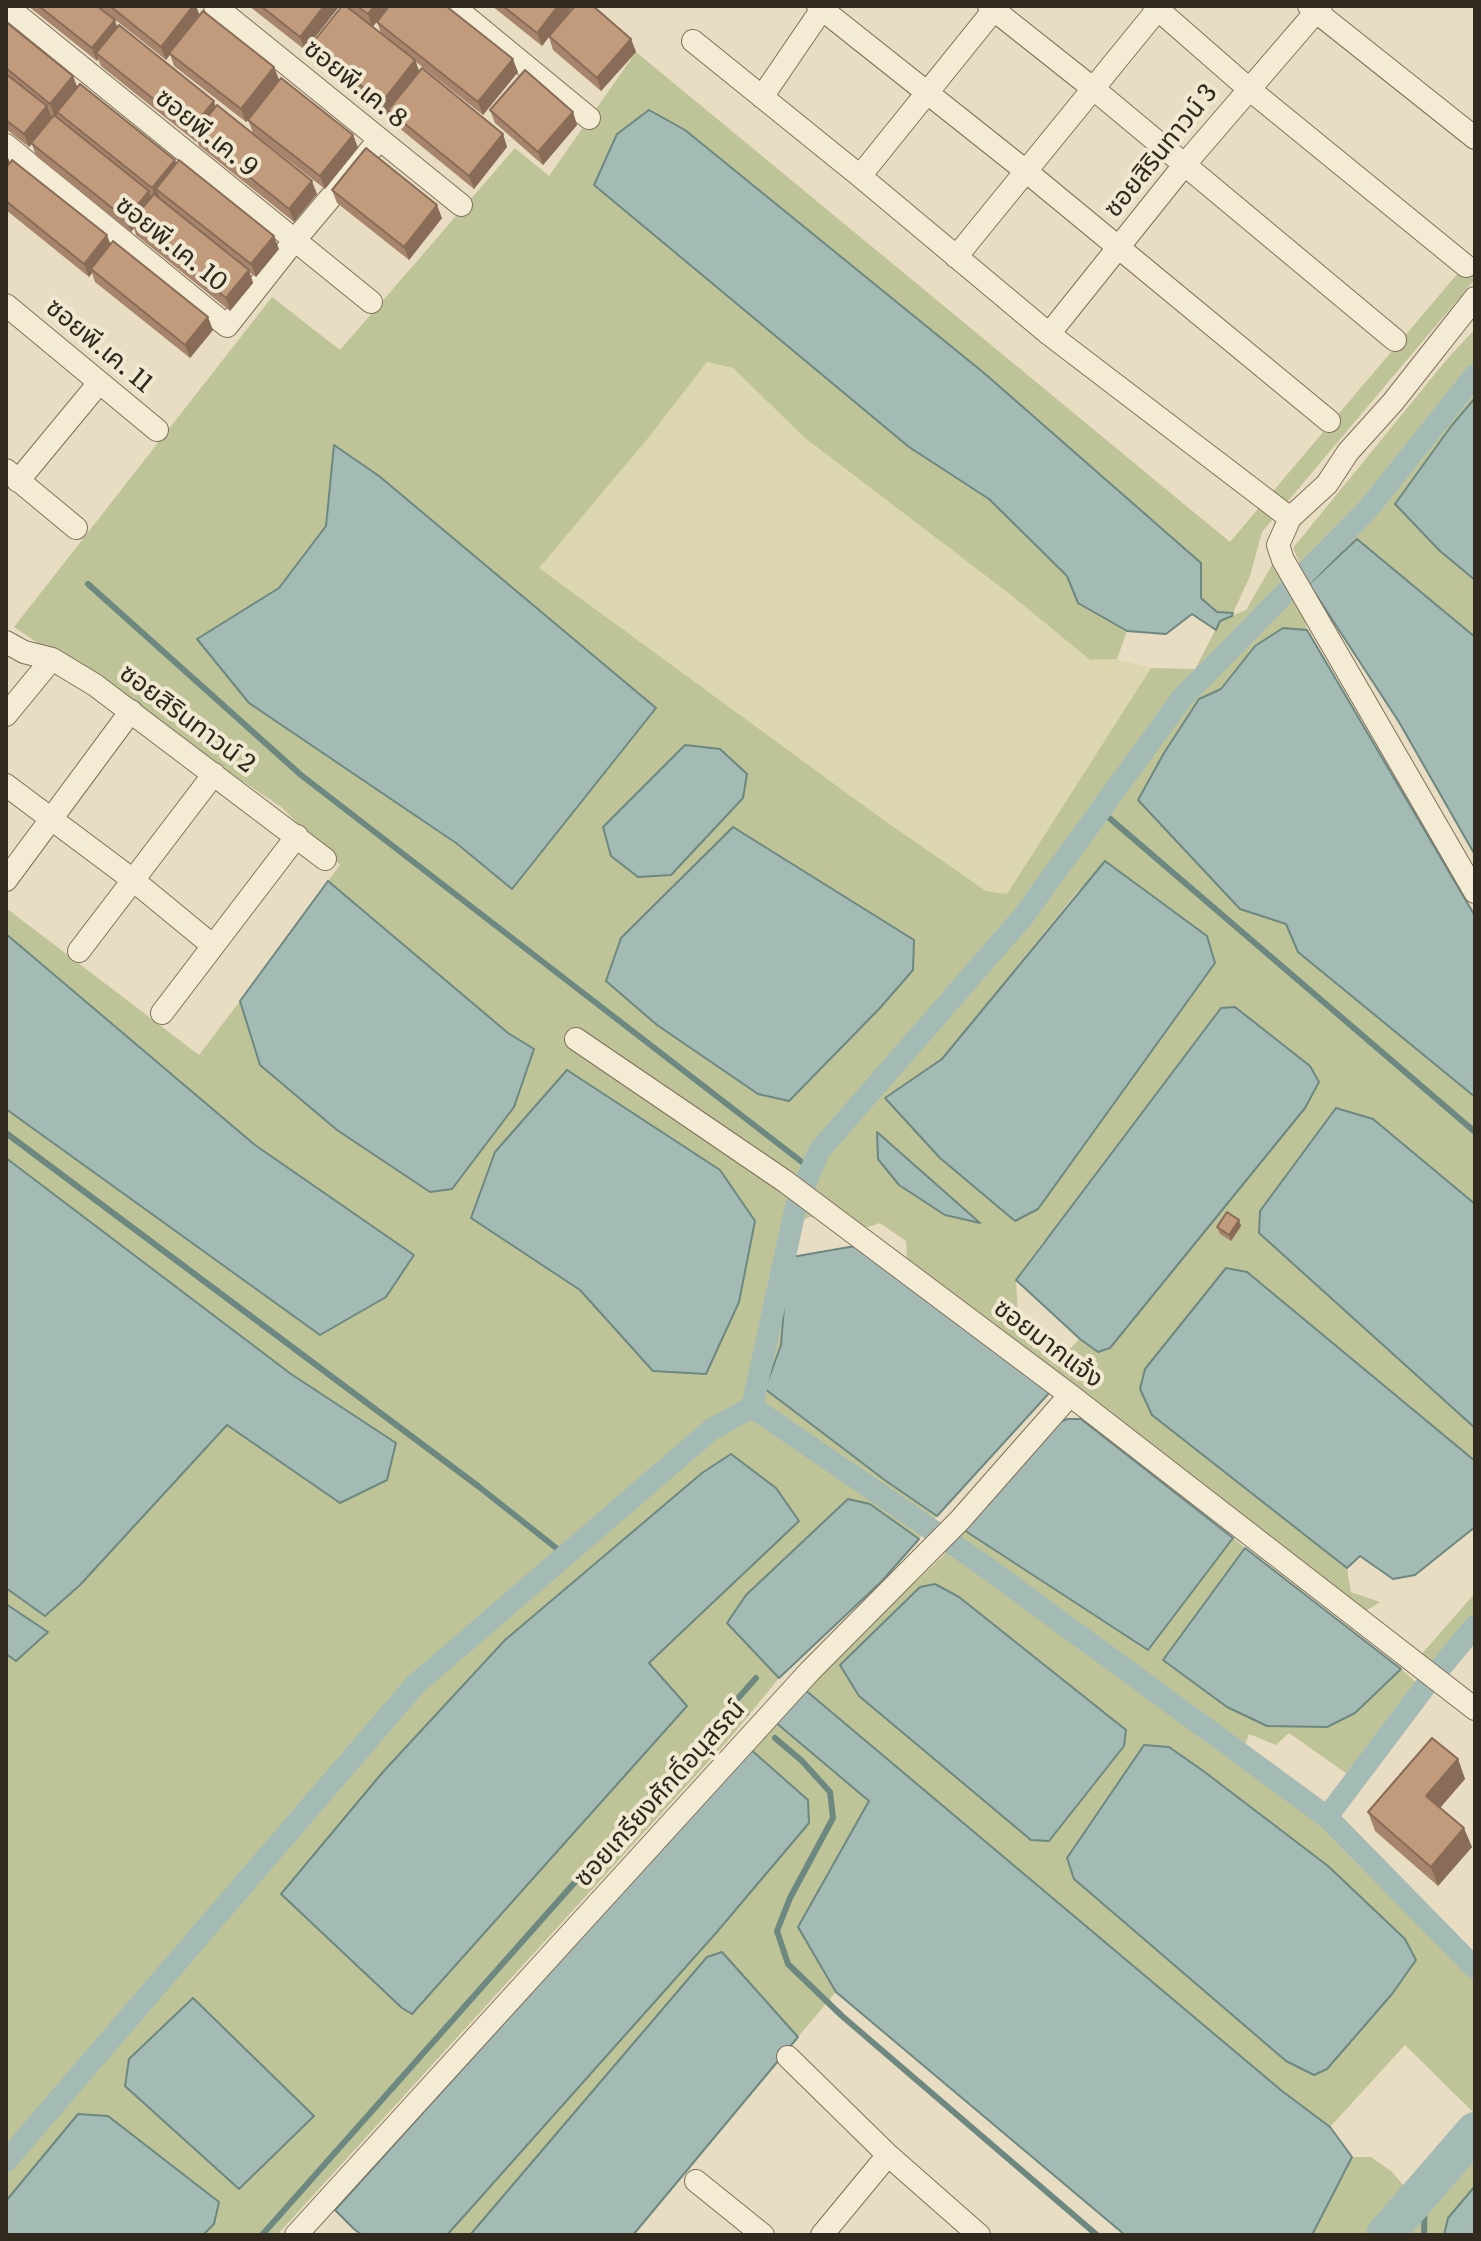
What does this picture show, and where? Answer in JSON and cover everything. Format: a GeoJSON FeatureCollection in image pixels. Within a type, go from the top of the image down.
{"type":"FeatureCollection","features":[{"type":"Feature","properties":{"kind":"street","name":"ซอยพี.เค. 9"},"geometry":{"type":"LineString","coordinates":[[6,6],[371,302]]}},
{"type":"Feature","properties":{"kind":"street","name":"ซอยพี.เค. 8"},"geometry":{"type":"LineString","coordinates":[[215,6],[461,205]]}},
{"type":"Feature","properties":{"kind":"street"},"geometry":{"type":"LineString","coordinates":[[453,6],[589,118]]}},
{"type":"Feature","properties":{"kind":"street"},"geometry":{"type":"LineString","coordinates":[[762,97],[821,7],[1329,421]]}},
{"type":"Feature","properties":{"kind":"street"},"geometry":{"type":"LineString","coordinates":[[860,176],[993,7],[1395,340]]}},
{"type":"Feature","properties":{"kind":"street"},"geometry":{"type":"LineString","coordinates":[[956,257],[1095,90],[1156,8],[1249,89],[1466,266]]}},
{"type":"Feature","properties":{"kind":"street"},"geometry":{"type":"LineString","coordinates":[[1315,8],[1475,138]]}},
{"type":"Feature","properties":{"kind":"street","name":"ซอยสิรินทาวน์ 3"},"geometry":{"type":"LineString","coordinates":[[1049,334],[1315,8]]}},
{"type":"Feature","properties":{"kind":"street"},"geometry":{"type":"LineString","coordinates":[[693,41],[1049,334],[1290,518]]}},
{"type":"Feature","properties":{"kind":"street","name":"ซอยพี.เค. 10"},"geometry":{"type":"LineString","coordinates":[[6,145],[227,326],[379,140]]}},
{"type":"Feature","properties":{"kind":"street"},"geometry":{"type":"LineString","coordinates":[[1475,298],[1393,402],[1348,452],[1327,484],[1290,518],[1278,545],[1283,560],[1475,892]]}},
{"type":"Feature","properties":{"kind":"street","name":"ซอยพี.เค. 11"},"geometry":{"type":"LineString","coordinates":[[6,305],[157,430]]}},
{"type":"Feature","properties":{"kind":"street"},"geometry":{"type":"LineString","coordinates":[[76,528],[12,475],[99,383]]}},
{"type":"Feature","properties":{"kind":"street","name":"ซอยสิรินทาวน์ 2"},"geometry":{"type":"LineString","coordinates":[[6,642],[24,652],[52,659],[95,685],[325,859]]}},
{"type":"Feature","properties":{"kind":"street"},"geometry":{"type":"LineString","coordinates":[[6,715],[52,659]]}},
{"type":"Feature","properties":{"kind":"street"},"geometry":{"type":"LineString","coordinates":[[6,880],[131,711]]}},
{"type":"Feature","properties":{"kind":"street"},"geometry":{"type":"LineString","coordinates":[[79,951],[214,774]]}},
{"type":"Feature","properties":{"kind":"street"},"geometry":{"type":"LineString","coordinates":[[6,785],[133,880],[212,945]]}},
{"type":"Feature","properties":{"kind":"street"},"geometry":{"type":"LineString","coordinates":[[162,1013],[297,836]]}},
{"type":"Feature","properties":{"kind":"street","name":"ซอยมากแจ้ง"},"geometry":{"type":"LineString","coordinates":[[576,1039],[786,1182],[1070,1395],[1475,1709]]}},
{"type":"Feature","properties":{"kind":"street","name":"ซอยเกรียงศักดิ์อนุสรณ์"},"geometry":{"type":"LineString","coordinates":[[296,2235],[810,1671],[960,1520],[1070,1395]]}},
{"type":"Feature","properties":{"kind":"street"},"geometry":{"type":"LineString","coordinates":[[788,2057],[888,2155],[979,2235]]}},
{"type":"Feature","properties":{"kind":"street"},"geometry":{"type":"LineString","coordinates":[[822,2235],[888,2155]]}},
{"type":"Feature","properties":{"kind":"street"},"geometry":{"type":"LineString","coordinates":[[696,2181],[763,2235]]}},
{"type":"Feature","properties":{"kind":"shaded area"},"geometry":{"type":"Polygon","coordinates":[[[707,362],[733,368],[805,438],[1011,595],[1090,660],[1117,659],[1151,668],[1007,894],[986,891],[878,816],[538,568],[649,437],[707,362]]]}},
{"type":"Feature","properties":{"kind":"green space"},"geometry":{"type":"Polygon","coordinates":[[[636,52],[1230,542],[1475,253],[1475,279],[1262,532],[1250,576],[1233,613],[1217,612],[1201,598],[1201,563],[984,373],[685,130],[909,447],[989,499],[1067,576],[1078,603],[1127,631],[1117,659],[1090,660],[1011,595],[805,438],[733,368],[707,362],[649,437],[539,568],[878,816],[986,891],[1007,894],[1151,668],[1195,669],[1220,621],[1246,610],[1273,563],[1303,612],[1307,630],[1283,628],[1255,646],[1221,689],[1199,699],[1239,909],[1286,924],[1298,952],[1475,1097],[1475,1204],[1373,1119],[1260,1211],[1259,1233],[1475,1428],[1475,1461],[1247,1272],[1226,1268],[1145,1369],[1140,1389],[1152,1415],[1347,1568],[1351,1592],[1380,1602],[1361,1614],[907,1265],[906,1241],[880,1223],[865,1228],[810,1217],[800,1221],[786,1282],[781,1345],[765,1389],[937,1516],[919,1539],[870,1504],[848,1499],[746,1595],[769,1665],[779,1678],[730,1738],[277,2235],[203,2235],[214,2224],[33,2170],[6,2201],[6,1654],[16,1661],[48,1632],[6,1603],[6,1588],[46,1615],[80,1585],[227,1425],[340,1503],[396,1443],[291,1374],[6,1158],[6,1109],[320,1334],[414,1256],[255,1145],[6,934],[6,908],[199,1055],[240,1001],[261,1065],[337,1130],[430,1192],[452,1189],[514,1107],[534,1050],[508,1033],[328,881],[340,865],[281,807],[14,627],[272,297],[340,350],[515,148],[549,176],[636,52]],[[334,445],[326,526],[279,588],[197,640],[512,889],[655,708],[379,476],[334,445]],[[733,827],[621,938],[607,981],[733,827]],[[1081,887],[942,1059],[886,1098],[940,1158],[1081,887]],[[566,1071],[471,1218],[580,1290],[653,1371],[720,1170],[566,1071]],[[877,1133],[878,1159],[899,1185],[945,1215],[979,1222],[877,1133]],[[1044,1240],[1016,1280],[1019,1332],[1054,1364],[1080,1339],[1098,1352],[1044,1240]],[[731,1454],[702,1473],[505,1640],[382,1773],[281,1894],[687,1706],[648,1663],[798,1522],[731,1454]],[[193,1998],[188,2004],[314,2116],[194,1998],[193,1998]]]}},
{"type":"Feature","properties":{"kind":"green space"},"geometry":{"type":"Polygon","coordinates":[[[1475,329],[1475,398],[1452,425],[1440,551],[1475,580],[1475,637],[1357,540],[1309,584],[1293,548],[1475,329]]]}},
{"type":"Feature","properties":{"kind":"green space"},"geometry":{"type":"Polygon","coordinates":[[[964,1530],[1148,1650],[1233,1538],[1245,1548],[1164,1661],[1227,1707],[1355,1713],[1401,1669],[1430,1694],[1350,1776],[1289,1733],[1276,1745],[1249,1734],[1238,1765],[1340,1834],[1475,1975],[1475,2114],[1405,2045],[1330,2127],[1282,2091],[804,1689],[943,1556],[964,1530]]]}},
{"type":"Feature","properties":{"kind":"green space"},"geometry":{"type":"Polygon","coordinates":[[[1475,1593],[1475,1636],[1446,1671],[1420,1656],[1475,1593]]]}},
{"type":"Feature","properties":{"kind":"green space"},"geometry":{"type":"Polygon","coordinates":[[[774,1721],[869,1801],[798,1927],[836,1992],[798,2037],[722,1952],[707,1957],[470,2235],[447,2235],[716,1933],[808,1800],[749,1748],[774,1721]]]}},
{"type":"Feature","properties":{"kind":"green space"},"geometry":{"type":"Polygon","coordinates":[[[1475,2152],[1475,2186],[1448,2218],[1444,2235],[1393,2235],[1453,2163],[1475,2152]]]}},
{"type":"Feature","properties":{"kind":"green space"},"geometry":{"type":"Polygon","coordinates":[[[1352,2157],[1371,2157],[1391,2171],[1406,2188],[1367,2235],[1312,2235],[1352,2157]]]}},
{"type":"Feature","properties":{"kind":"water"},"geometry":{"type":"Polygon","coordinates":[[[649,110],[685,130],[984,373],[1201,563],[1201,598],[1217,612],[1233,613],[1232,616],[1220,621],[1216,630],[1192,614],[1166,634],[1127,631],[1078,603],[1067,576],[989,499],[909,447],[594,185],[617,134],[649,110]]]}},
{"type":"Feature","properties":{"kind":"water"},"geometry":{"type":"Polygon","coordinates":[[[1475,398],[1475,580],[1440,551],[1395,504],[1475,398]]]}},
{"type":"Feature","properties":{"kind":"water"},"geometry":{"type":"Polygon","coordinates":[[[334,445],[379,476],[656,708],[512,889],[456,843],[249,703],[197,639],[279,588],[326,526],[334,445]]]}},
{"type":"Feature","properties":{"kind":"water"},"geometry":{"type":"Polygon","coordinates":[[[1357,539],[1475,637],[1475,855],[1399,722],[1309,584],[1357,539]]]}},
{"type":"Feature","properties":{"kind":"water"},"geometry":{"type":"Polygon","coordinates":[[[1283,628],[1307,630],[1475,916],[1475,1097],[1298,952],[1286,924],[1240,909],[1138,800],[1199,699],[1221,689],[1255,646],[1283,628]]]}},
{"type":"Feature","properties":{"kind":"water"},"geometry":{"type":"Polygon","coordinates":[[[685,745],[720,749],[747,774],[743,798],[671,875],[638,877],[611,856],[603,827],[685,745]]]}},
{"type":"Feature","properties":{"kind":"water"},"geometry":{"type":"Polygon","coordinates":[[[733,827],[914,940],[913,970],[789,1101],[758,1094],[657,1025],[606,981],[621,938],[733,827]]]}},
{"type":"Feature","properties":{"kind":"water"},"geometry":{"type":"Polygon","coordinates":[[[1105,861],[1207,936],[1215,963],[1038,1209],[1015,1221],[940,1158],[885,1098],[942,1059],[1105,861]]]}},
{"type":"Feature","properties":{"kind":"water"},"geometry":{"type":"Polygon","coordinates":[[[328,881],[508,1033],[534,1049],[514,1107],[452,1189],[430,1192],[337,1130],[260,1065],[240,1001],[328,881]]]}},
{"type":"Feature","properties":{"kind":"water"},"geometry":{"type":"Polygon","coordinates":[[[6,934],[255,1145],[414,1255],[386,1297],[320,1335],[6,1109],[6,934]]]}},
{"type":"Feature","properties":{"kind":"water"},"geometry":{"type":"Polygon","coordinates":[[[1235,1007],[1310,1066],[1319,1082],[1305,1108],[1110,1348],[1098,1352],[1016,1280],[1221,1008],[1235,1007]]]}},
{"type":"Feature","properties":{"kind":"water"},"geometry":{"type":"Polygon","coordinates":[[[567,1070],[720,1170],[755,1221],[739,1302],[706,1374],[653,1371],[580,1290],[471,1218],[495,1152],[567,1070]]]}},
{"type":"Feature","properties":{"kind":"water"},"geometry":{"type":"Polygon","coordinates":[[[1336,1108],[1373,1119],[1475,1204],[1475,1428],[1259,1233],[1260,1211],[1336,1108]]]}},
{"type":"Feature","properties":{"kind":"water"},"geometry":{"type":"Polygon","coordinates":[[[877,1132],[980,1223],[945,1215],[899,1185],[878,1159],[877,1132]]]}},
{"type":"Feature","properties":{"kind":"water"},"geometry":{"type":"Polygon","coordinates":[[[6,1158],[291,1374],[396,1443],[387,1480],[340,1503],[227,1425],[80,1585],[45,1616],[6,1588],[6,1158]]]}},
{"type":"Feature","properties":{"kind":"water"},"geometry":{"type":"Polygon","coordinates":[[[855,1246],[1050,1392],[937,1516],[765,1389],[781,1345],[786,1282],[792,1257],[855,1246]]]}},
{"type":"Feature","properties":{"kind":"water"},"geometry":{"type":"Polygon","coordinates":[[[1226,1268],[1247,1272],[1475,1461],[1475,1527],[1415,1575],[1393,1579],[1360,1556],[1347,1568],[1152,1415],[1140,1389],[1145,1369],[1226,1268]]]}},
{"type":"Feature","properties":{"kind":"water"},"geometry":{"type":"Polygon","coordinates":[[[1081,1419],[1233,1538],[1148,1650],[964,1530],[1056,1423],[1081,1419]]]}},
{"type":"Feature","properties":{"kind":"water"},"geometry":{"type":"Polygon","coordinates":[[[731,1454],[776,1488],[799,1521],[649,1663],[687,1706],[412,2014],[281,1894],[382,1773],[505,1640],[702,1473],[731,1454]]]}},
{"type":"Feature","properties":{"kind":"water"},"geometry":{"type":"Polygon","coordinates":[[[848,1499],[870,1504],[919,1539],[882,1581],[779,1678],[727,1623],[746,1595],[848,1499]]]}},
{"type":"Feature","properties":{"kind":"water"},"geometry":{"type":"Polygon","coordinates":[[[1245,1548],[1401,1669],[1355,1713],[1327,1727],[1267,1726],[1227,1707],[1163,1660],[1245,1548]]]}},
{"type":"Feature","properties":{"kind":"water"},"geometry":{"type":"Polygon","coordinates":[[[935,1584],[959,1597],[1126,1730],[1124,1746],[1049,1841],[1031,1840],[859,1696],[840,1665],[920,1587],[935,1584]]]}},
{"type":"Feature","properties":{"kind":"water"},"geometry":{"type":"Polygon","coordinates":[[[6,1604],[48,1632],[16,1661],[6,1654],[6,1604]]]}},
{"type":"Feature","properties":{"kind":"water"},"geometry":{"type":"Polygon","coordinates":[[[804,1689],[1282,2091],[1330,2127],[1352,2157],[1312,2235],[1125,2235],[836,1992],[798,1927],[869,1801],[774,1721],[804,1689]]]}},
{"type":"Feature","properties":{"kind":"water"},"geometry":{"type":"Polygon","coordinates":[[[1144,1745],[1169,1747],[1202,1770],[1328,1866],[1405,1939],[1416,1960],[1392,1994],[1327,2069],[1314,2075],[1286,2061],[1074,1879],[1067,1858],[1144,1745]]]}},
{"type":"Feature","properties":{"kind":"water"},"geometry":{"type":"Polygon","coordinates":[[[749,1748],[808,1800],[809,1823],[716,1933],[447,2235],[362,2235],[354,2229],[335,2210],[749,1748]]]}},
{"type":"Feature","properties":{"kind":"water"},"geometry":{"type":"Polygon","coordinates":[[[722,1952],[798,2037],[633,2235],[470,2235],[707,1957],[722,1952]]]}},
{"type":"Feature","properties":{"kind":"water"},"geometry":{"type":"Polygon","coordinates":[[[193,1998],[314,2116],[239,2189],[125,2086],[129,2059],[193,1998]]]}},
{"type":"Feature","properties":{"kind":"water"},"geometry":{"type":"Polygon","coordinates":[[[78,2114],[108,2116],[219,2202],[214,2224],[203,2235],[6,2235],[6,2201],[78,2114]]]}},
{"type":"Feature","properties":{"kind":"water"},"geometry":{"type":"Polygon","coordinates":[[[1475,2186],[1475,2235],[1444,2235],[1448,2218],[1475,2186]]]}},
{"type":"Feature","properties":{"kind":"building"},"geometry":{"type":"Polygon","coordinates":[[[39,6],[97,6],[115,20],[92,48],[39,6]]]}},
{"type":"Feature","properties":{"kind":"building"},"geometry":{"type":"Polygon","coordinates":[[[110,6],[193,6],[161,47],[110,6]]]}},
{"type":"Feature","properties":{"kind":"building"},"geometry":{"type":"Polygon","coordinates":[[[261,6],[324,6],[300,37],[261,6]]]}},
{"type":"Feature","properties":{"kind":"building"},"geometry":{"type":"Polygon","coordinates":[[[342,6],[415,60],[382,102],[310,46],[342,6]]]}},
{"type":"Feature","properties":{"kind":"building"},"geometry":{"type":"Polygon","coordinates":[[[357,6],[374,6],[368,14],[357,6]]]}},
{"type":"Feature","properties":{"kind":"building"},"geometry":{"type":"Polygon","coordinates":[[[389,6],[446,6],[513,59],[478,102],[377,22],[389,6]]]}},
{"type":"Feature","properties":{"kind":"building"},"geometry":{"type":"Polygon","coordinates":[[[503,6],[558,6],[537,33],[503,6]]]}},
{"type":"Feature","properties":{"kind":"building"},"geometry":{"type":"Polygon","coordinates":[[[575,6],[593,6],[631,39],[597,78],[549,36],[575,6]]]}},
{"type":"Feature","properties":{"kind":"building"},"geometry":{"type":"Polygon","coordinates":[[[203,11],[274,67],[241,109],[169,53],[203,11]]]}},
{"type":"Feature","properties":{"kind":"building"},"geometry":{"type":"Polygon","coordinates":[[[6,22],[73,76],[50,104],[6,68],[6,22]]]}},
{"type":"Feature","properties":{"kind":"building"},"geometry":{"type":"Polygon","coordinates":[[[119,25],[214,101],[191,129],[96,53],[119,25]]]}},
{"type":"Feature","properties":{"kind":"building"},"geometry":{"type":"Polygon","coordinates":[[[422,68],[503,134],[469,176],[388,110],[422,68]]]}},
{"type":"Feature","properties":{"kind":"building"},"geometry":{"type":"Polygon","coordinates":[[[525,70],[573,112],[538,152],[490,110],[525,70]]]}},
{"type":"Feature","properties":{"kind":"building"},"geometry":{"type":"Polygon","coordinates":[[[6,74],[47,106],[24,134],[6,120],[6,74]]]}},
{"type":"Feature","properties":{"kind":"building"},"geometry":{"type":"Polygon","coordinates":[[[281,78],[353,135],[320,176],[248,120],[281,78]]]}},
{"type":"Feature","properties":{"kind":"building"},"geometry":{"type":"Polygon","coordinates":[[[80,84],[175,160],[152,188],[57,112],[80,84]]]}},
{"type":"Feature","properties":{"kind":"building"},"geometry":{"type":"Polygon","coordinates":[[[217,105],[312,181],[289,209],[195,133],[217,105]]]}},
{"type":"Feature","properties":{"kind":"building"},"geometry":{"type":"Polygon","coordinates":[[[54,115],[149,191],[126,219],[31,143],[54,115]]]}},
{"type":"Feature","properties":{"kind":"building"},"geometry":{"type":"Polygon","coordinates":[[[366,148],[437,205],[404,247],[332,190],[366,148]]]}},
{"type":"Feature","properties":{"kind":"building"},"geometry":{"type":"Polygon","coordinates":[[[12,160],[107,235],[84,264],[6,201],[6,168],[12,160]]]}},
{"type":"Feature","properties":{"kind":"building"},"geometry":{"type":"Polygon","coordinates":[[[179,160],[274,236],[251,264],[156,189],[179,160]]]}},
{"type":"Feature","properties":{"kind":"building"},"geometry":{"type":"Polygon","coordinates":[[[154,194],[249,270],[226,298],[131,222],[154,194]]]}},
{"type":"Feature","properties":{"kind":"building"},"geometry":{"type":"Polygon","coordinates":[[[113,241],[208,317],[185,345],[91,269],[113,241]]]}},
{"type":"Feature","properties":{"kind":"building"},"geometry":{"type":"Polygon","coordinates":[[[1227,1212],[1239,1220],[1229,1235],[1217,1227],[1227,1212]]]}},
{"type":"Feature","properties":{"kind":"building"},"geometry":{"type":"Polygon","coordinates":[[[1432,1738],[1458,1759],[1426,1796],[1464,1828],[1431,1867],[1368,1812],[1432,1738]]]}},
{"type":"Feature","properties":{"kind":"waterway"},"geometry":{"type":"LineString","coordinates":[[752,1407],[796,1206],[819,1151],[1022,918],[1182,698],[1368,509],[1475,375]]}},
{"type":"Feature","properties":{"kind":"waterway"},"geometry":{"type":"LineString","coordinates":[[88,584],[301,775],[811,1169]]}},
{"type":"Feature","properties":{"kind":"waterway"},"geometry":{"type":"LineString","coordinates":[[1100,810],[1475,1132]]}},
{"type":"Feature","properties":{"kind":"waterway"},"geometry":{"type":"LineString","coordinates":[[6,1133],[478,1486],[565,1555]]}},
{"type":"Feature","properties":{"kind":"waterway"},"geometry":{"type":"LineString","coordinates":[[6,2161],[415,1685],[712,1429],[752,1407],[976,1560],[1327,1817],[1475,1968]]}},
{"type":"Feature","properties":{"kind":"waterway"},"geometry":{"type":"LineString","coordinates":[[1327,1817],[1475,1626]]}},
{"type":"Feature","properties":{"kind":"waterway"},"geometry":{"type":"LineString","coordinates":[[262,2235],[756,1678]]}},
{"type":"Feature","properties":{"kind":"waterway"},"geometry":{"type":"LineString","coordinates":[[734,1703],[746,1713]]}},
{"type":"Feature","properties":{"kind":"waterway"},"geometry":{"type":"LineString","coordinates":[[775,1738],[802,1761],[830,1792],[833,1818],[790,1898],[777,1931],[788,1964],[842,2016],[1097,2235]]}},
{"type":"Feature","properties":{"kind":"waterway"},"geometry":{"type":"LineString","coordinates":[[1385,2235],[1475,2131]]}},
{"type":"Feature","properties":{"kind":"waterway"},"geometry":{"type":"LineString","coordinates":[[1424,2235],[1425,2188]]}}]}
